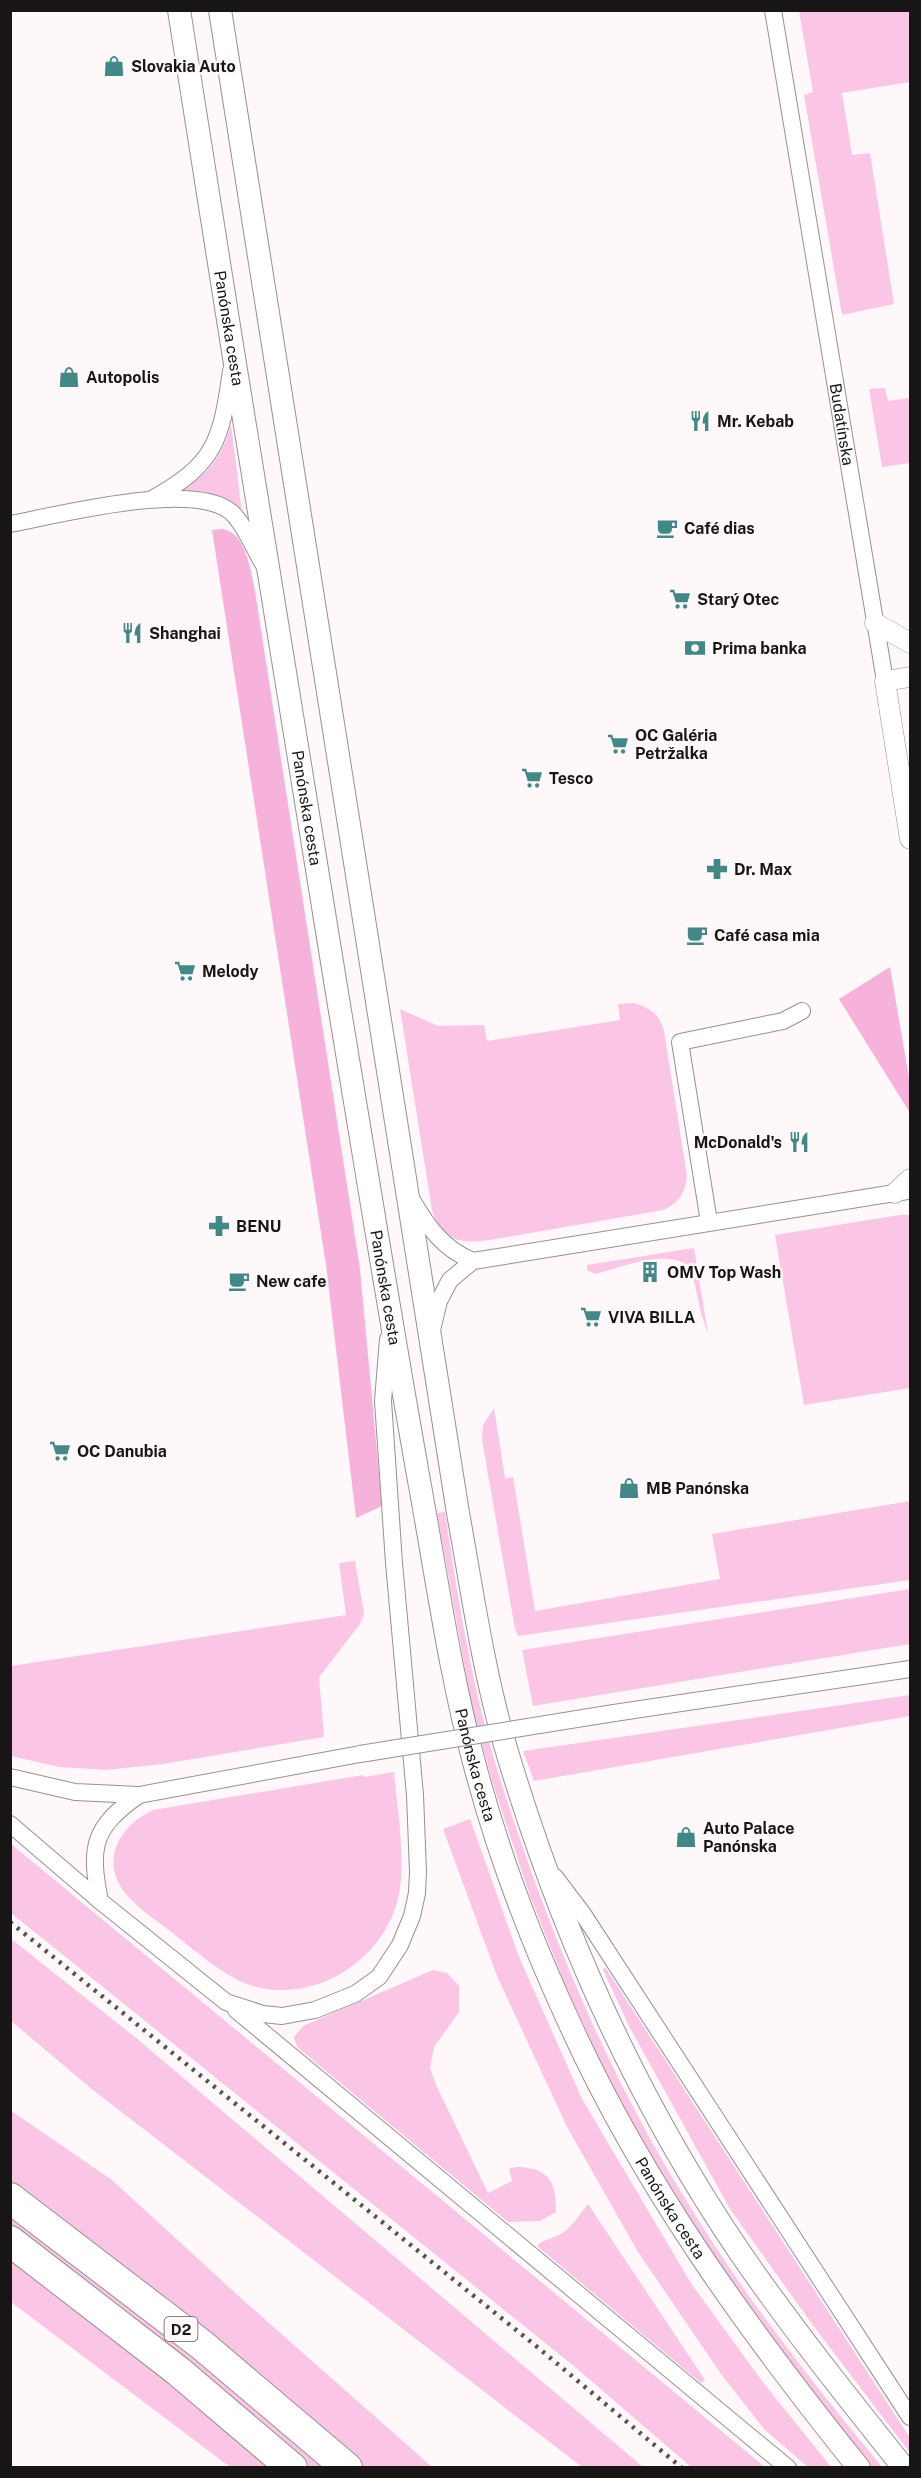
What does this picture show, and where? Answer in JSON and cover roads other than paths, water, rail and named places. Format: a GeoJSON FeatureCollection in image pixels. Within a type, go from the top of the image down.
{"type":"FeatureCollection","features":[{"type":"Feature","properties":{"kind":"highway","name":"D2"},"geometry":{"type":"LineString","coordinates":[[10,2198],[202,2345],[347,2468]]}},
{"type":"Feature","properties":{"kind":"highway","name":"D2"},"geometry":{"type":"LineString","coordinates":[[10,2241],[178,2371],[292,2468]]}},
{"type":"Feature","properties":{"kind":"main road","name":"Panónska cesta"},"geometry":{"type":"LineString","coordinates":[[179,10],[233,361],[390,1320],[446,1640],[487,1806],[537,1946],[569,2023],[639,2158],[756,2335],[800,2395],[859,2468]]}},
{"type":"Feature","properties":{"kind":"main road","name":"Panónska cesta"},"geometry":{"type":"LineString","coordinates":[[220,10],[458,1513],[493,1695],[505,1744],[547,1865],[590,1977],[660,2123],[741,2254],[830,2376],[904,2468]]}},
{"type":"Feature","properties":{"kind":"street","name":"Budatínska"},"geometry":{"type":"LineString","coordinates":[[773,10],[910,838]]}},
{"type":"Feature","properties":{"kind":"street"},"geometry":{"type":"LineString","coordinates":[[151,499],[183,481],[211,451],[224,419],[233,361]]}},
{"type":"Feature","properties":{"kind":"street"},"geometry":{"type":"LineString","coordinates":[[10,524],[151,499],[205,500],[225,508],[243,526],[268,573]]}},
{"type":"Feature","properties":{"kind":"street"},"geometry":{"type":"LineString","coordinates":[[875,622],[910,643]]}},
{"type":"Feature","properties":{"kind":"street"},"geometry":{"type":"LineString","coordinates":[[885,681],[910,676]]}},
{"type":"Feature","properties":{"kind":"street"},"geometry":{"type":"LineString","coordinates":[[710,1222],[680,1042],[783,1021],[802,1011]]}},
{"type":"Feature","properties":{"kind":"street"},"geometry":{"type":"LineString","coordinates":[[430,1337],[444,1292],[459,1271],[473,1261],[903,1192],[910,1179]]}},
{"type":"Feature","properties":{"kind":"street"},"geometry":{"type":"LineString","coordinates":[[408,1193],[441,1241],[459,1255],[473,1261]]}},
{"type":"Feature","properties":{"kind":"street"},"geometry":{"type":"LineString","coordinates":[[226,2002],[263,2014],[282,2016],[302,2013],[342,2000],[379,1977],[400,1945],[412,1916],[417,1893],[418,1872],[415,1795],[394,1563],[383,1401],[390,1320]]}},
{"type":"Feature","properties":{"kind":"street"},"geometry":{"type":"LineString","coordinates":[[10,1777],[75,1792],[139,1795],[360,1754],[910,1669]]}},
{"type":"Feature","properties":{"kind":"street"},"geometry":{"type":"LineString","coordinates":[[100,1901],[96,1866],[99,1837],[110,1817],[139,1795]]}},
{"type":"Feature","properties":{"kind":"street"},"geometry":{"type":"LineString","coordinates":[[10,1824],[100,1901],[226,2002],[788,2468]]}},
{"type":"Feature","properties":{"kind":"street","name":"Panónska cesta"},"geometry":{"type":"LineString","coordinates":[[547,1865],[583,1914],[910,2417]]}},
{"type":"Feature","properties":{"kind":"railway"},"geometry":{"type":"LineString","coordinates":[[10,1922],[536,2346],[682,2468]]}},
{"type":"Feature","properties":{"kind":"place","name":"Slovakia Auto"},"geometry":{"type":"Point","coordinates":[114,66]}},
{"type":"Feature","properties":{"kind":"place","name":"Autopolis"},"geometry":{"type":"Point","coordinates":[69,377]}},
{"type":"Feature","properties":{"kind":"place","name":"Mr. Kebab"},"geometry":{"type":"Point","coordinates":[700,421]}},
{"type":"Feature","properties":{"kind":"place","name":"Café dias"},"geometry":{"type":"Point","coordinates":[667,528]}},
{"type":"Feature","properties":{"kind":"place","name":"Starý Otec"},"geometry":{"type":"Point","coordinates":[680,599]}},
{"type":"Feature","properties":{"kind":"place","name":"Shanghai"},"geometry":{"type":"Point","coordinates":[132,633]}},
{"type":"Feature","properties":{"kind":"place","name":"Prima banka"},"geometry":{"type":"Point","coordinates":[695,648]}},
{"type":"Feature","properties":{"kind":"place","name":"OC Galéria Petržalka"},"geometry":{"type":"Point","coordinates":[618,744]}},
{"type":"Feature","properties":{"kind":"place","name":"Tesco"},"geometry":{"type":"Point","coordinates":[532,778]}},
{"type":"Feature","properties":{"kind":"place","name":"Dr. Max"},"geometry":{"type":"Point","coordinates":[717,869]}},
{"type":"Feature","properties":{"kind":"place","name":"Café casa mia"},"geometry":{"type":"Point","coordinates":[697,935]}},
{"type":"Feature","properties":{"kind":"place","name":"Melody"},"geometry":{"type":"Point","coordinates":[185,971]}},
{"type":"Feature","properties":{"kind":"place","name":"McDonald's"},"geometry":{"type":"Point","coordinates":[799,1142]}},
{"type":"Feature","properties":{"kind":"place","name":"BENU"},"geometry":{"type":"Point","coordinates":[219,1226]}},
{"type":"Feature","properties":{"kind":"place","name":"OMV Top Wash"},"geometry":{"type":"Point","coordinates":[650,1272]}},
{"type":"Feature","properties":{"kind":"place","name":"New cafe"},"geometry":{"type":"Point","coordinates":[239,1281]}},
{"type":"Feature","properties":{"kind":"place","name":"VIVA BILLA"},"geometry":{"type":"Point","coordinates":[591,1317]}},
{"type":"Feature","properties":{"kind":"place","name":"OC Danubia"},"geometry":{"type":"Point","coordinates":[60,1451]}},
{"type":"Feature","properties":{"kind":"place","name":"MB Panónska"},"geometry":{"type":"Point","coordinates":[629,1488]}},
{"type":"Feature","properties":{"kind":"place","name":"Auto Palace Panónska"},"geometry":{"type":"Point","coordinates":[686,1837]}}]}
